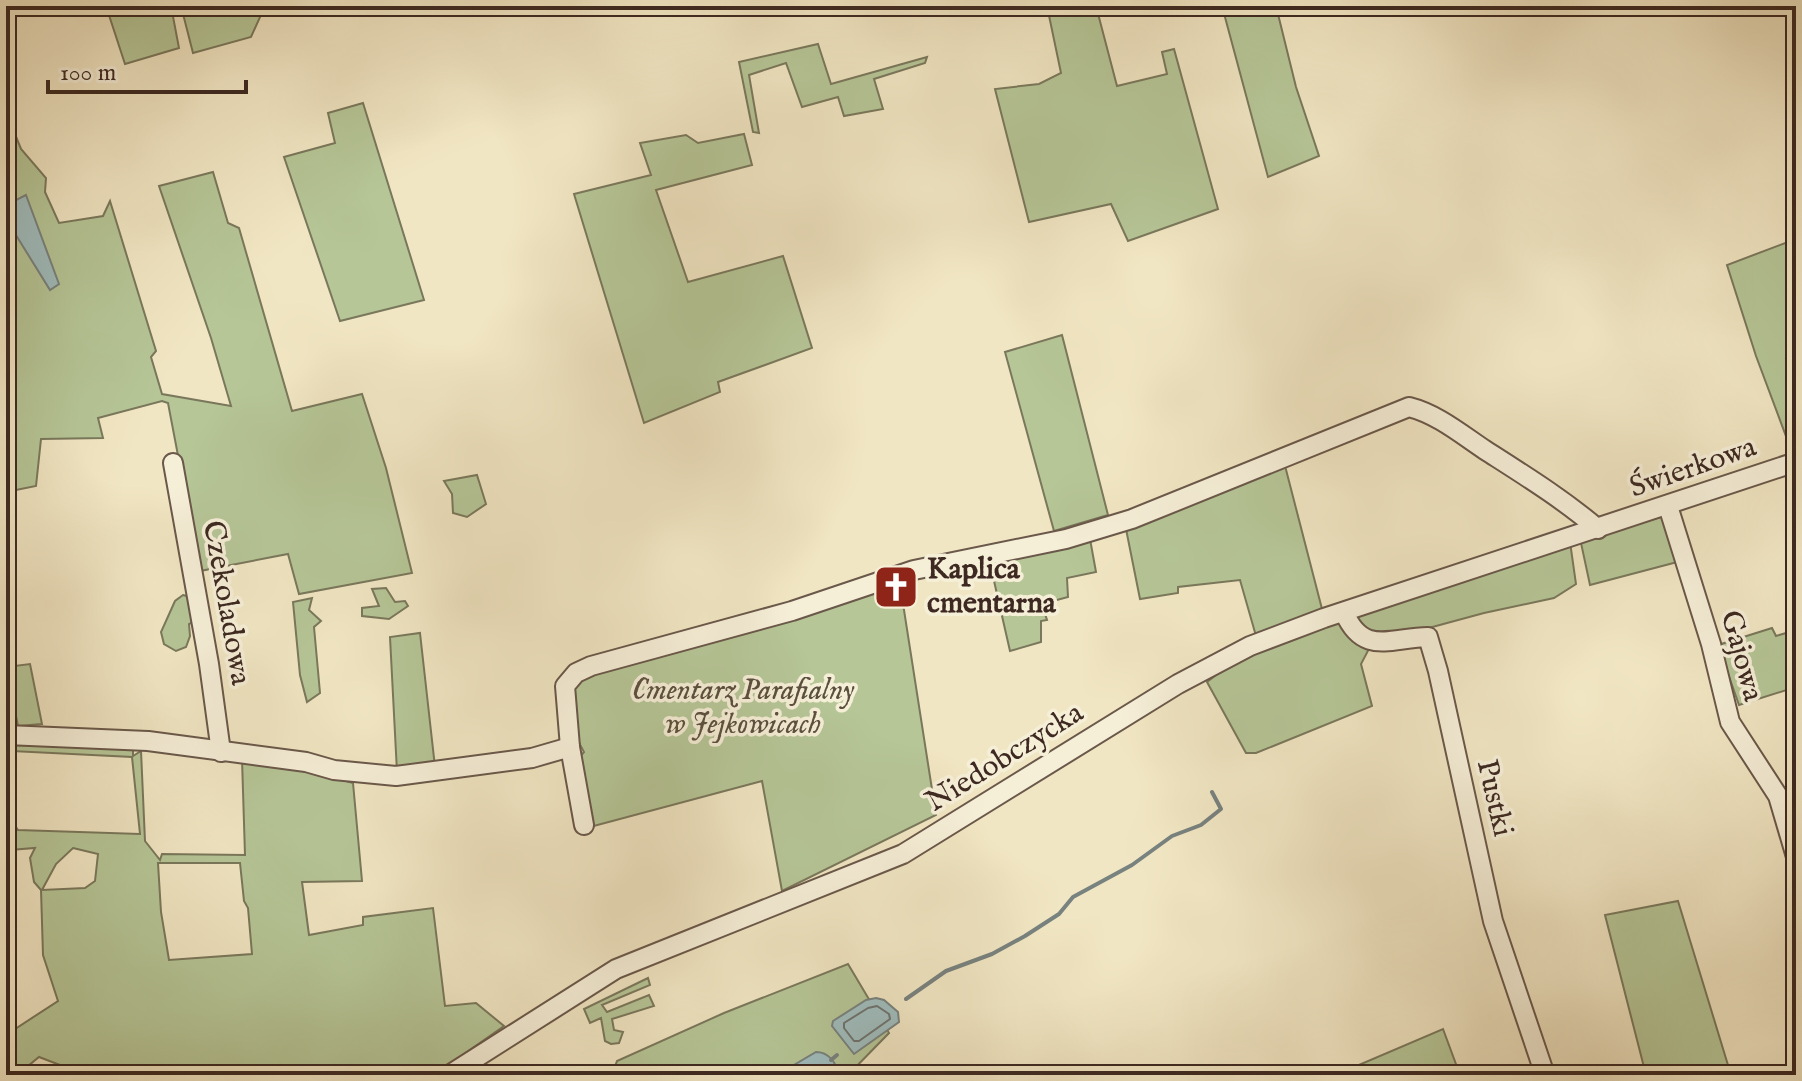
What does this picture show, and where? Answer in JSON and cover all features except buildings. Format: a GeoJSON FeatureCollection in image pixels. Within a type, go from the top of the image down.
{"type":"FeatureCollection","features":[{"type":"Feature","properties":{"kind":"street"},"geometry":{"type":"LineString","coordinates":[[584,825],[570,747],[565,686],[576,673],[591,666],[792,611],[914,570],[1066,539],[1132,519],[1409,407],[1424,411],[1449,426],[1603,528]]}},
{"type":"Feature","properties":{"kind":"street","name":"Świerkowa"},"geometry":{"type":"LineString","coordinates":[[1603,528],[1796,462]]}},
{"type":"Feature","properties":{"kind":"street","name":"Czekoladowa"},"geometry":{"type":"LineString","coordinates":[[173,463],[209,664],[221,752]]}},
{"type":"Feature","properties":{"kind":"street","name":"Gajowa"},"geometry":{"type":"LineString","coordinates":[[1668,506],[1711,644],[1730,722],[1787,795],[1796,857]]}},
{"type":"Feature","properties":{"kind":"street","name":"Niedobczycka"},"geometry":{"type":"LineString","coordinates":[[449,1075],[616,969],[903,854],[1178,684],[1250,646],[1344,612],[1603,528]]}},
{"type":"Feature","properties":{"kind":"street","name":"Pustki"},"geometry":{"type":"LineString","coordinates":[[1344,612],[1355,633],[1366,639],[1380,642],[1428,637],[1493,921],[1537,1071]]}},
{"type":"Feature","properties":{"kind":"street"},"geometry":{"type":"LineString","coordinates":[[6,735],[148,741],[396,776],[532,758],[570,747]]}},
{"type":"Feature","properties":{"kind":"green space"},"geometry":{"type":"Polygon","coordinates":[[[106,6],[171,6],[179,48],[125,64],[106,6]]]}},
{"type":"Feature","properties":{"kind":"green space"},"geometry":{"type":"Polygon","coordinates":[[[181,6],[265,6],[251,37],[193,53],[181,6]]]}},
{"type":"Feature","properties":{"kind":"green space"},"geometry":{"type":"Polygon","coordinates":[[[1047,6],[1096,6],[1117,86],[1167,74],[1162,52],[1174,49],[1218,209],[1128,241],[1111,204],[1029,222],[995,89],[1039,84],[1061,73],[1047,6]]]}},
{"type":"Feature","properties":{"kind":"green space"},"geometry":{"type":"Polygon","coordinates":[[[1222,6],[1276,6],[1296,87],[1319,156],[1268,177],[1222,6]]]}},
{"type":"Feature","properties":{"kind":"green space"},"geometry":{"type":"Polygon","coordinates":[[[818,44],[831,84],[927,57],[925,63],[874,79],[883,109],[844,116],[838,97],[802,107],[786,63],[749,75],[759,133],[753,132],[739,62],[818,44]]]}},
{"type":"Feature","properties":{"kind":"green space"},"geometry":{"type":"Polygon","coordinates":[[[363,103],[424,300],[340,321],[284,157],[335,143],[328,113],[363,103]]]}},
{"type":"Feature","properties":{"kind":"green space"},"geometry":{"type":"Polygon","coordinates":[[[6,112],[21,149],[46,178],[45,192],[59,223],[103,216],[110,201],[156,351],[151,357],[162,394],[231,406],[159,186],[213,172],[228,223],[239,228],[292,411],[362,394],[386,468],[412,573],[299,594],[288,554],[200,571],[168,403],[162,401],[98,418],[103,438],[41,439],[36,486],[6,492],[6,112]]]}},
{"type":"Feature","properties":{"kind":"green space"},"geometry":{"type":"Polygon","coordinates":[[[744,134],[752,165],[656,190],[688,282],[783,256],[812,348],[718,382],[720,392],[644,423],[574,194],[651,175],[640,143],[686,135],[698,143],[744,134]]]}},
{"type":"Feature","properties":{"kind":"green space"},"geometry":{"type":"Polygon","coordinates":[[[1796,239],[1796,354],[1786,359],[1796,384],[1796,453],[1793,455],[1756,356],[1727,265],[1796,239]]]}},
{"type":"Feature","properties":{"kind":"green space"},"geometry":{"type":"Polygon","coordinates":[[[1062,335],[1108,515],[1054,531],[1005,352],[1062,335]]]}},
{"type":"Feature","properties":{"kind":"green space"},"geometry":{"type":"Polygon","coordinates":[[[1283,458],[1322,609],[1256,636],[1240,580],[1178,587],[1178,593],[1140,599],[1126,529],[1283,458]]]}},
{"type":"Feature","properties":{"kind":"green space"},"geometry":{"type":"Polygon","coordinates":[[[477,475],[486,504],[467,517],[453,513],[452,494],[444,481],[477,475]]]}},
{"type":"Feature","properties":{"kind":"green space"},"geometry":{"type":"Polygon","coordinates":[[[1664,516],[1681,561],[1590,585],[1581,543],[1664,516]]]}},
{"type":"Feature","properties":{"kind":"green space"},"geometry":{"type":"Polygon","coordinates":[[[1090,539],[1096,572],[1067,578],[1068,597],[1042,604],[1047,620],[1041,621],[1041,642],[1010,651],[989,559],[1090,539]]]}},
{"type":"Feature","properties":{"kind":"green space"},"geometry":{"type":"Polygon","coordinates":[[[1570,542],[1576,584],[1554,598],[1425,629],[1381,635],[1364,630],[1355,616],[1570,542]]]}},
{"type":"Feature","properties":{"kind":"green space","name":"Cmentarz Parafialny w Jejkowicach"},"geometry":{"type":"Polygon","coordinates":[[[899,578],[936,815],[782,891],[762,781],[590,827],[578,759],[584,752],[577,739],[574,684],[585,673],[899,578]]]}},
{"type":"Feature","properties":{"kind":"green space"},"geometry":{"type":"Polygon","coordinates":[[[386,588],[395,602],[405,601],[408,606],[389,619],[362,616],[362,608],[379,606],[372,589],[386,588]]]}},
{"type":"Feature","properties":{"kind":"green space"},"geometry":{"type":"Polygon","coordinates":[[[183,595],[194,598],[195,621],[189,624],[190,636],[186,647],[176,651],[164,644],[161,632],[175,601],[183,595]]]}},
{"type":"Feature","properties":{"kind":"green space"},"geometry":{"type":"Polygon","coordinates":[[[312,598],[309,610],[321,621],[314,627],[320,693],[307,702],[300,675],[293,602],[312,598]]]}},
{"type":"Feature","properties":{"kind":"green space"},"geometry":{"type":"Polygon","coordinates":[[[1341,618],[1371,645],[1361,664],[1372,706],[1256,753],[1246,753],[1207,682],[1233,662],[1341,618]]]}},
{"type":"Feature","properties":{"kind":"green space"},"geometry":{"type":"Polygon","coordinates":[[[1772,628],[1776,636],[1796,630],[1796,687],[1739,705],[1718,645],[1772,628]]]}},
{"type":"Feature","properties":{"kind":"green space"},"geometry":{"type":"Polygon","coordinates":[[[420,633],[435,767],[397,772],[390,637],[420,633]]]}},
{"type":"Feature","properties":{"kind":"green space"},"geometry":{"type":"Polygon","coordinates":[[[30,664],[42,724],[18,726],[6,667],[30,664]]]}},
{"type":"Feature","properties":{"kind":"green space"},"geometry":{"type":"Polygon","coordinates":[[[6,745],[133,747],[133,756],[141,751],[145,841],[160,860],[162,854],[245,855],[242,759],[285,764],[353,783],[362,881],[302,882],[309,935],[363,925],[363,917],[433,908],[445,1006],[476,1003],[504,1026],[434,1075],[86,1075],[39,1057],[22,1071],[22,1075],[6,1075],[6,1026],[12,1031],[58,1001],[43,955],[41,890],[34,882],[30,858],[35,848],[10,850],[6,847],[6,830],[11,820],[18,830],[140,834],[132,757],[12,751],[13,803],[6,804],[6,745]],[[73,848],[56,864],[42,890],[85,888],[95,881],[98,854],[73,848]],[[158,863],[161,912],[169,960],[252,954],[240,863],[158,863]]]}},
{"type":"Feature","properties":{"kind":"green space"},"geometry":{"type":"Polygon","coordinates":[[[1678,901],[1731,1075],[1646,1075],[1605,915],[1678,901]]]}},
{"type":"Feature","properties":{"kind":"green space"},"geometry":{"type":"Polygon","coordinates":[[[848,964],[889,1033],[848,1075],[612,1075],[617,1061],[724,1013],[848,964]]]}},
{"type":"Feature","properties":{"kind":"green space"},"geometry":{"type":"Polygon","coordinates":[[[648,978],[650,985],[602,1005],[607,1012],[649,995],[654,1006],[612,1019],[614,1030],[623,1032],[619,1043],[605,1041],[601,1018],[590,1023],[584,1009],[648,978]]]}},
{"type":"Feature","properties":{"kind":"green space"},"geometry":{"type":"Polygon","coordinates":[[[1443,1029],[1460,1075],[1340,1073],[1443,1029]]]}},
{"type":"Feature","properties":{"kind":"water"},"geometry":{"type":"Polygon","coordinates":[[[26,195],[59,284],[50,290],[6,219],[6,205],[26,195]]]}},
{"type":"Feature","properties":{"kind":"water"},"geometry":{"type":"Polygon","coordinates":[[[866,1000],[884,1000],[898,1012],[899,1022],[854,1054],[832,1026],[833,1021],[866,1000]]]}},
{"type":"Feature","properties":{"kind":"water"},"geometry":{"type":"Polygon","coordinates":[[[816,1052],[831,1059],[839,1075],[777,1075],[816,1052]]]}},
{"type":"Feature","properties":{"kind":"waterway"},"geometry":{"type":"LineString","coordinates":[[906,999],[946,971],[992,954],[1025,936],[1059,914],[1073,897],[1132,865],[1172,836],[1201,825],[1221,809],[1212,792]]}},
{"type":"Feature","properties":{"kind":"waterway"},"geometry":{"type":"LineString","coordinates":[[831,1060],[837,1055]]}},
{"type":"Feature","properties":{"kind":"place","name":"Kaplica cmentarna"},"geometry":{"type":"Point","coordinates":[896,587]}}]}
